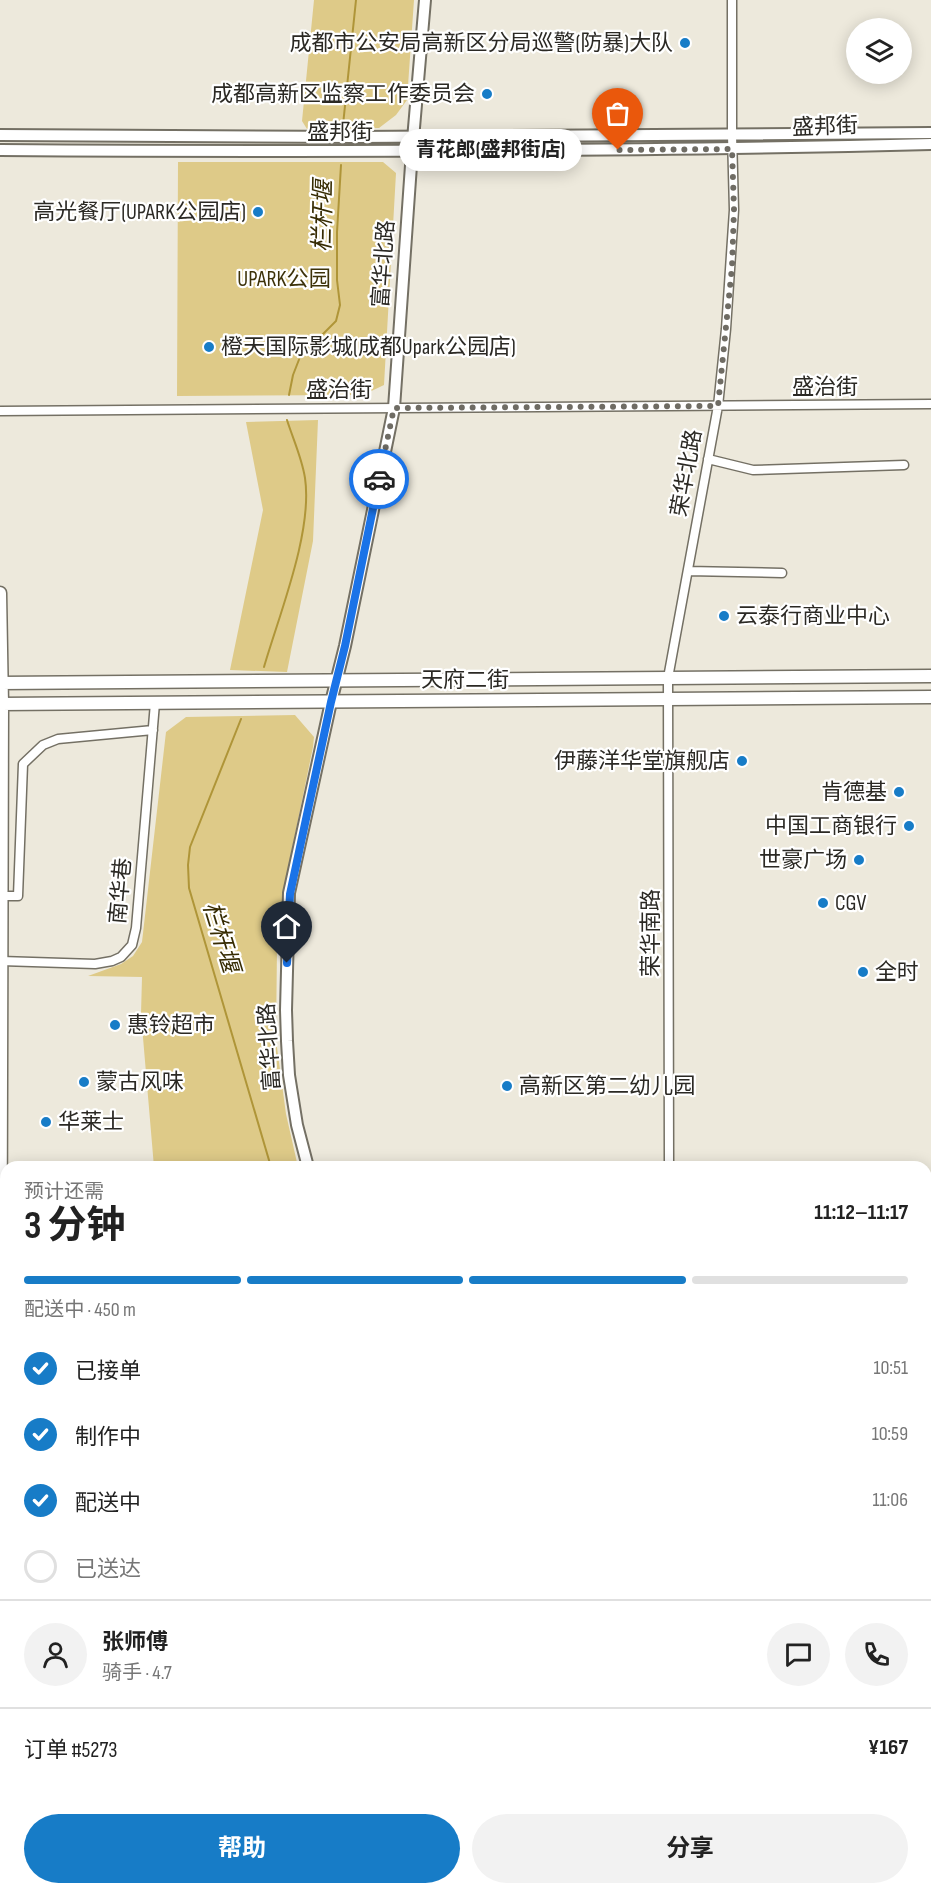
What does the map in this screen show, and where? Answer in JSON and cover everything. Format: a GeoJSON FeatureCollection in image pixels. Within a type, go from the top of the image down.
{"type":"FeatureCollection","features":[{"type":"Feature","properties":{"kind":"main road"},"geometry":{"type":"LineString","coordinates":[[0,593],[1,1161]]}},
{"type":"Feature","properties":{"kind":"main road","name":"天府二街"},"geometry":{"type":"LineString","coordinates":[[1,683],[931,676]]}},
{"type":"Feature","properties":{"kind":"main road","name":"天府二街"},"geometry":{"type":"LineString","coordinates":[[1,704],[931,697]]}},
{"type":"Feature","properties":{"kind":"main road"},"geometry":{"type":"LineString","coordinates":[[0,1234],[0,1486]]}},
{"type":"Feature","properties":{"kind":"street","name":"富华北路"},"geometry":{"type":"LineString","coordinates":[[306,1161],[297,1125],[286,1041],[285,1010],[290,894],[331,702],[348,635],[394,408],[425,0]]}},
{"type":"Feature","properties":{"kind":"street","name":"荣华北路"},"geometry":{"type":"LineString","coordinates":[[668,699],[668,678],[718,406],[732,267],[734,210],[732,0]]}},
{"type":"Feature","properties":{"kind":"street","name":"盛邦街"},"geometry":{"type":"LineString","coordinates":[[0,135],[413,136],[931,133]]}},
{"type":"Feature","properties":{"kind":"street","name":"盛邦街"},"geometry":{"type":"LineString","coordinates":[[0,150],[732,149],[931,144]]}},
{"type":"Feature","properties":{"kind":"street","name":"盛治街"},"geometry":{"type":"LineString","coordinates":[[0,411],[931,404]]}},
{"type":"Feature","properties":{"kind":"street"},"geometry":{"type":"LineString","coordinates":[[708,459],[753,470],[904,465]]}},
{"type":"Feature","properties":{"kind":"street"},"geometry":{"type":"LineString","coordinates":[[688,571],[782,573]]}},
{"type":"Feature","properties":{"kind":"street","name":"荣华南路"},"geometry":{"type":"LineString","coordinates":[[668,699],[669,1161]]}},
{"type":"Feature","properties":{"kind":"street","name":"南华巷"},"geometry":{"type":"LineString","coordinates":[[2,961],[103,963],[121,957],[132,945],[136,928],[155,703]]}},
{"type":"Feature","properties":{"kind":"street"},"geometry":{"type":"LineString","coordinates":[[2,896],[18,896],[23,764],[43,745],[58,740],[153,730]]}},
{"type":"Feature","properties":{"kind":"green space"},"geometry":{"type":"Polygon","coordinates":[[[314,0],[414,0],[407,100],[396,115],[379,128],[307,129],[302,121],[314,0]]]}},
{"type":"Feature","properties":{"kind":"green space","name":"UPARK公园"},"geometry":{"type":"Polygon","coordinates":[[[178,162],[383,162],[396,173],[384,385],[363,395],[177,396],[178,162]]]}},
{"type":"Feature","properties":{"kind":"green space"},"geometry":{"type":"Polygon","coordinates":[[[318,420],[313,541],[287,672],[230,670],[263,510],[246,422],[318,420]]]}},
{"type":"Feature","properties":{"kind":"green space"},"geometry":{"type":"Polygon","coordinates":[[[295,715],[314,737],[284,888],[277,947],[276,1040],[286,1114],[297,1161],[153,1161],[141,1014],[142,977],[88,976],[121,964],[133,956],[142,942],[166,732],[186,717],[295,715]]]}},
{"type":"Feature","properties":{"kind":"waterway","name":"栏杆堰"},"geometry":{"type":"LineString","coordinates":[[343,125],[356,0]]}},
{"type":"Feature","properties":{"kind":"waterway","name":"栏杆堰"},"geometry":{"type":"LineString","coordinates":[[289,395],[300,357],[336,321],[340,305],[337,280],[337,232],[341,165]]}},
{"type":"Feature","properties":{"kind":"waterway","name":"栏杆堰"},"geometry":{"type":"LineString","coordinates":[[264,667],[293,573],[304,523],[305,478],[287,420]]}},
{"type":"Feature","properties":{"kind":"waterway","name":"栏杆堰"},"geometry":{"type":"LineString","coordinates":[[241,719],[190,847],[189,888],[269,1161]]}},
{"type":"Feature","properties":{"kind":"way so far"},"geometry":{"type":"LineString","coordinates":[[379,479],[394,408],[718,406],[732,267],[734,210],[732,149],[618,150]]}},
{"type":"Feature","properties":{"kind":"place","name":"成都市公安局高新区分局巡警(防暴)大队"},"geometry":{"type":"Point","coordinates":[685,43]}},
{"type":"Feature","properties":{"kind":"place","name":"成都高新区监察工作委员会"},"geometry":{"type":"Point","coordinates":[487,94]}},
{"type":"Feature","properties":{"kind":"place","name":"青花郎(盛邦街店)"},"geometry":{"type":"Point","coordinates":[618,150]}},
{"type":"Feature","properties":{"kind":"place","name":"高光餐厅(UPARK公园店)"},"geometry":{"type":"Point","coordinates":[258,212]}},
{"type":"Feature","properties":{"kind":"place","name":"橙天国际影城(成都Upark公园店)"},"geometry":{"type":"Point","coordinates":[209,347]}},
{"type":"Feature","properties":{"kind":"place","name":"云泰行商业中心"},"geometry":{"type":"Point","coordinates":[724,616]}},
{"type":"Feature","properties":{"kind":"place","name":"伊藤洋华堂旗舰店"},"geometry":{"type":"Point","coordinates":[742,761]}},
{"type":"Feature","properties":{"kind":"place","name":"肯德基"},"geometry":{"type":"Point","coordinates":[899,792]}},
{"type":"Feature","properties":{"kind":"place","name":"中国工商银行"},"geometry":{"type":"Point","coordinates":[909,826]}},
{"type":"Feature","properties":{"kind":"place","name":"世豪广场"},"geometry":{"type":"Point","coordinates":[859,860]}},
{"type":"Feature","properties":{"kind":"place","name":"CGV"},"geometry":{"type":"Point","coordinates":[823,903]}},
{"type":"Feature","properties":{"kind":"place","name":"全时"},"geometry":{"type":"Point","coordinates":[863,972]}},
{"type":"Feature","properties":{"kind":"place","name":"惠铃超市"},"geometry":{"type":"Point","coordinates":[115,1025]}},
{"type":"Feature","properties":{"kind":"place","name":"蒙古风味"},"geometry":{"type":"Point","coordinates":[84,1082]}},
{"type":"Feature","properties":{"kind":"place","name":"高新区第二幼儿园"},"geometry":{"type":"Point","coordinates":[507,1086]}},
{"type":"Feature","properties":{"kind":"place","name":"华莱士"},"geometry":{"type":"Point","coordinates":[46,1122]}},
{"type":"Feature","properties":{"kind":"route"},"geometry":{"type":"LineString","coordinates":[[287,963],[290,894],[379,479]]}}]}
